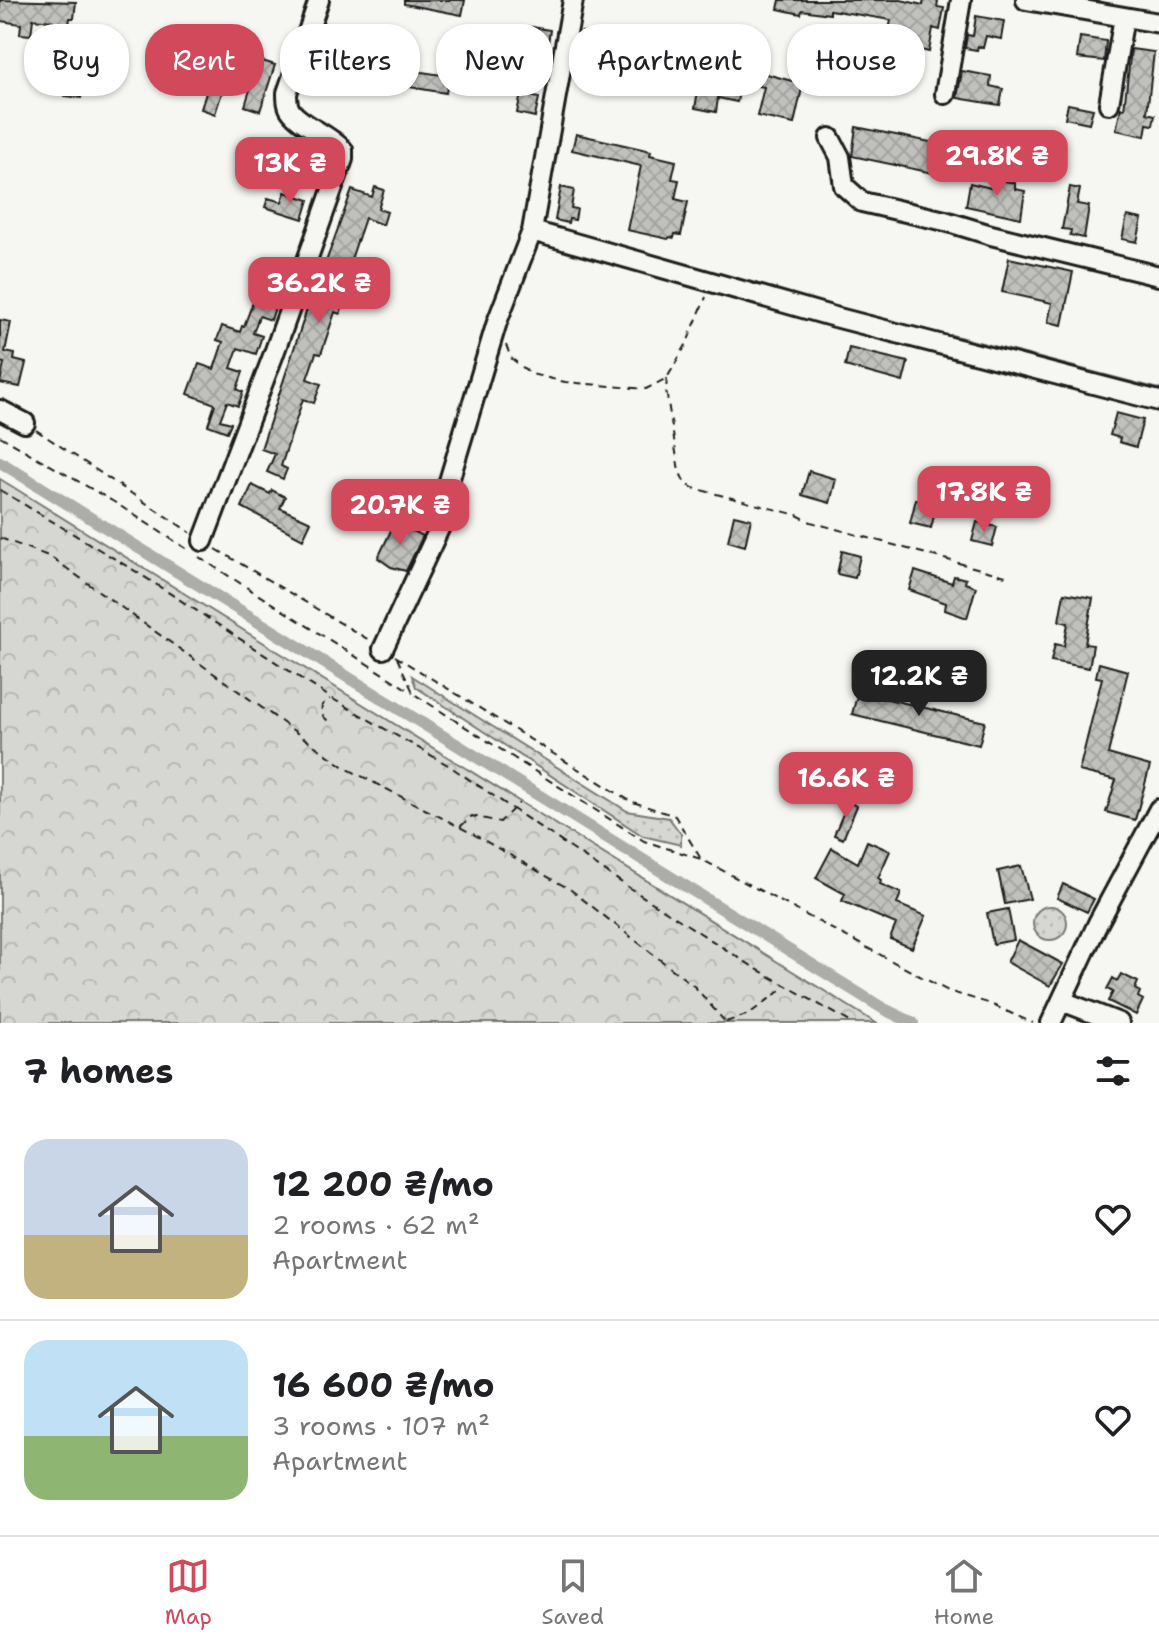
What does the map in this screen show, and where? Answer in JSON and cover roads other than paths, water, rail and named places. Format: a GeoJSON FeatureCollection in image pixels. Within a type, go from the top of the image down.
{"type":"FeatureCollection","features":[{"type":"Feature","properties":{"kind":"street"},"geometry":{"type":"LineString","coordinates":[[203,541],[343,159],[343,150],[336,142],[292,112],[288,104],[287,93],[319,0]]}},
{"type":"Feature","properties":{"kind":"street"},"geometry":{"type":"LineString","coordinates":[[390,653],[445,516],[446,491],[497,322],[532,231],[573,0]]}},
{"type":"Feature","properties":{"kind":"street"},"geometry":{"type":"LineString","coordinates":[[945,94],[961,0]]}},
{"type":"Feature","properties":{"kind":"street"},"geometry":{"type":"LineString","coordinates":[[1026,0],[1159,23]]}},
{"type":"Feature","properties":{"kind":"street"},"geometry":{"type":"LineString","coordinates":[[1109,104],[1124,17]]}},
{"type":"Feature","properties":{"kind":"street"},"geometry":{"type":"LineString","coordinates":[[830,138],[840,157],[844,186],[862,202],[1159,276]]}},
{"type":"Feature","properties":{"kind":"street"},"geometry":{"type":"LineString","coordinates":[[532,231],[1159,401]]}},
{"type":"Feature","properties":{"kind":"street"},"geometry":{"type":"LineString","coordinates":[[0,410],[25,423]]}},
{"type":"Feature","properties":{"kind":"street"},"geometry":{"type":"LineString","coordinates":[[1051,1023],[1098,923],[1159,809]]}},
{"type":"Feature","properties":{"kind":"street"},"geometry":{"type":"LineString","coordinates":[[1062,1001],[1119,1023]]}},
{"type":"Feature","properties":{"kind":"waterway"},"geometry":{"type":"LineString","coordinates":[[951,336],[1159,390]]}},
{"type":"Feature","properties":{"kind":"waterway"},"geometry":{"type":"LineString","coordinates":[[0,462],[884,1009],[913,1023]]}}]}
